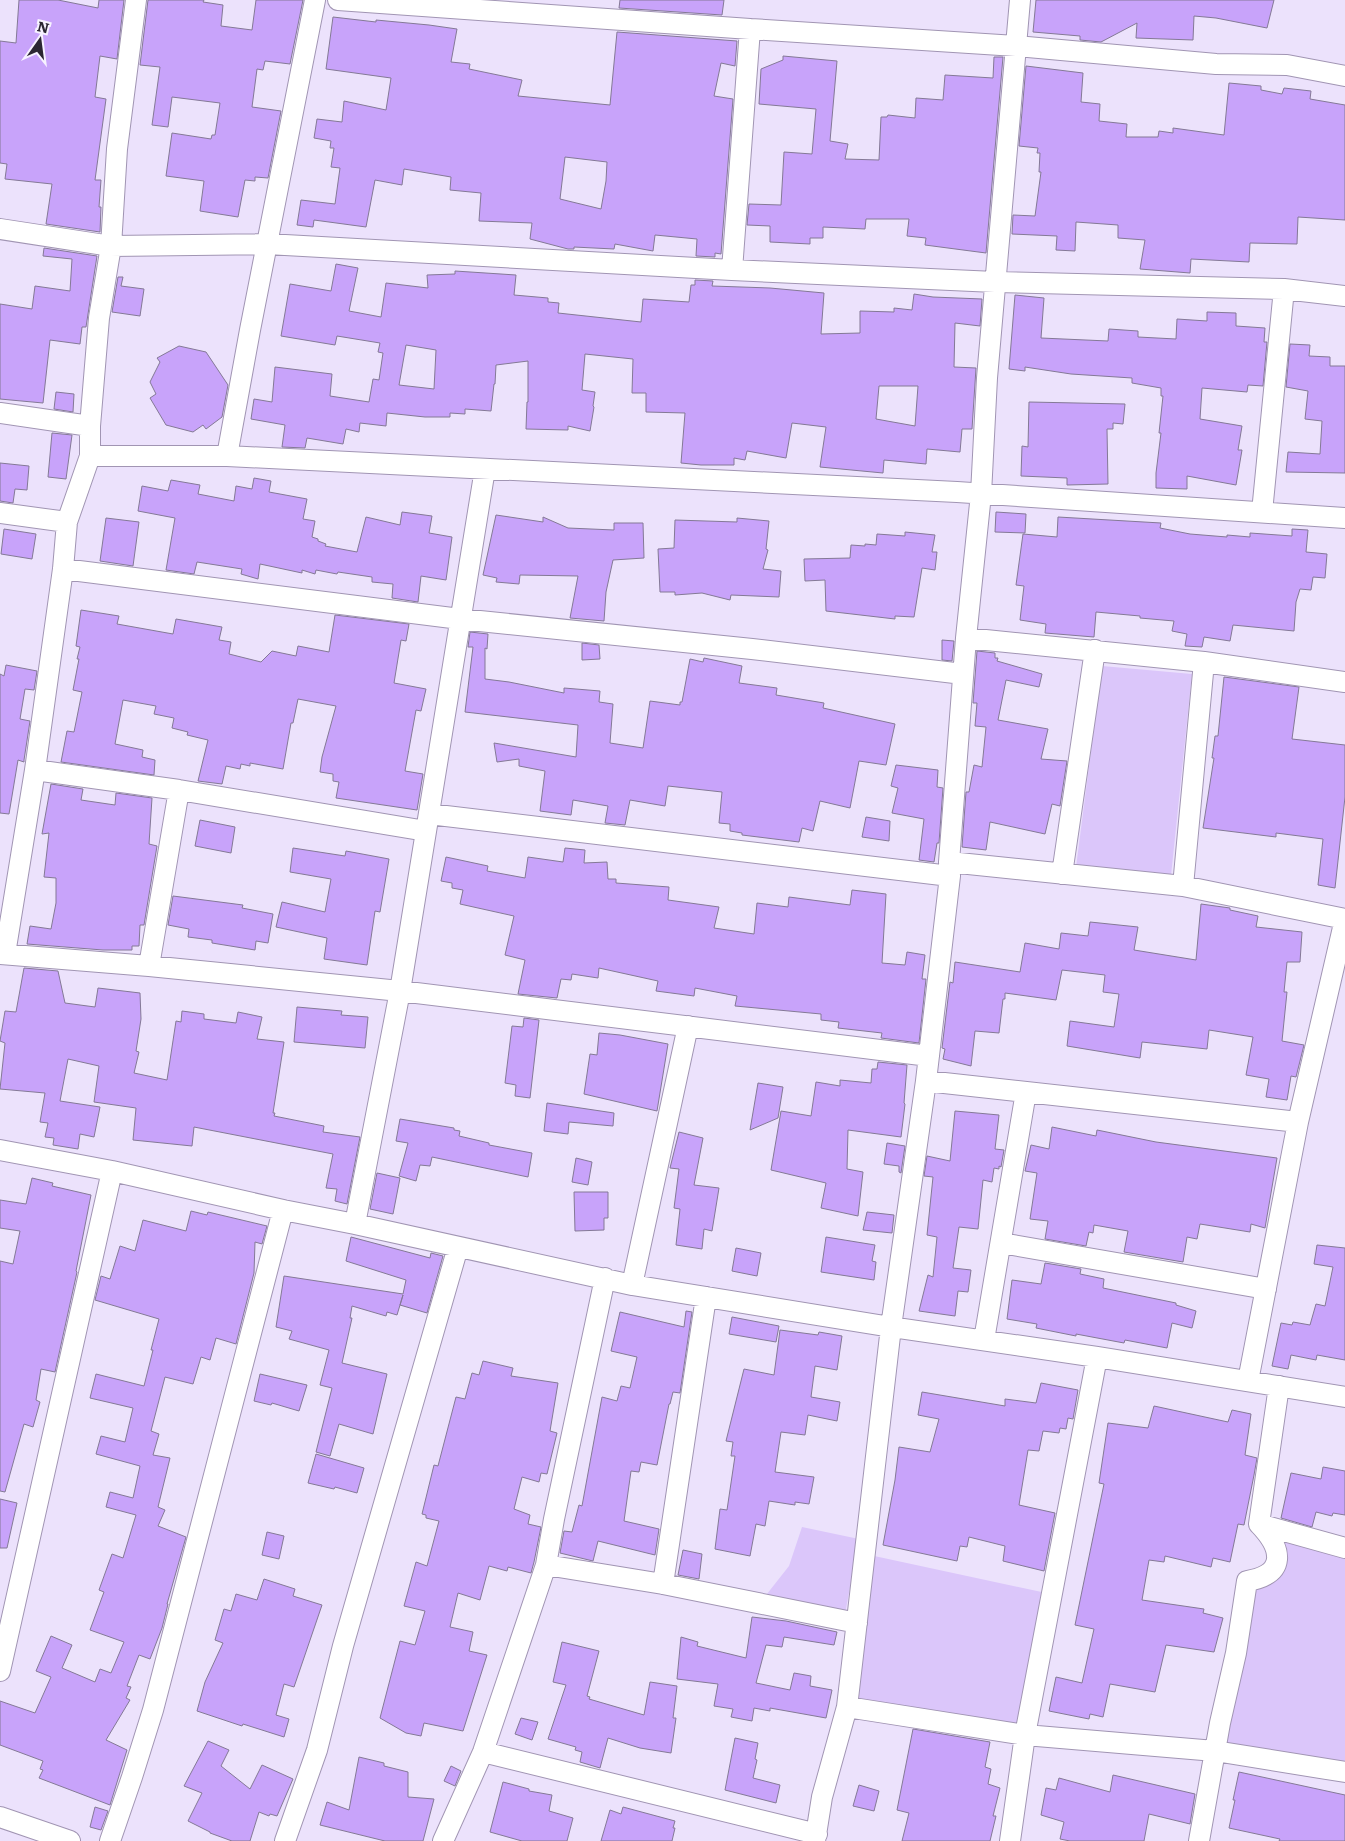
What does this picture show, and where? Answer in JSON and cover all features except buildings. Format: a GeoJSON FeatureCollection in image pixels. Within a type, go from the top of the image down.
{"type":"FeatureCollection","features":[{"type":"Feature","properties":{"kind":"street"},"geometry":{"type":"LineString","coordinates":[[136,0],[117,149],[111,246],[99,318],[90,426],[90,456],[68,522],[35,770],[2,954],[149,966],[400,991],[928,1056]]}},
{"type":"Feature","properties":{"kind":"street"},"geometry":{"type":"LineString","coordinates":[[227,456],[315,0]]}},
{"type":"Feature","properties":{"kind":"street"},"geometry":{"type":"LineString","coordinates":[[338,0],[534,7],[750,30],[1016,46],[1216,64],[1286,65],[1345,76]]}},
{"type":"Feature","properties":{"kind":"street"},"geometry":{"type":"LineString","coordinates":[[484,1752],[816,1838],[822,1797],[847,1707],[891,1327],[926,1081],[949,869],[966,638],[981,494],[987,378],[1020,0]]}},
{"type":"Feature","properties":{"kind":"street"},"geometry":{"type":"LineString","coordinates":[[732,270],[750,30]]}},
{"type":"Feature","properties":{"kind":"street"},"geometry":{"type":"LineString","coordinates":[[0,229],[111,246],[267,244],[732,270],[995,282],[1284,289],[1345,296]]}},
{"type":"Feature","properties":{"kind":"street"},"geometry":{"type":"LineString","coordinates":[[1262,512],[1284,289]]}},
{"type":"Feature","properties":{"kind":"street"},"geometry":{"type":"LineString","coordinates":[[0,413],[90,426]]}},
{"type":"Feature","properties":{"kind":"street"},"geometry":{"type":"LineString","coordinates":[[90,456],[227,456],[981,494],[1345,518]]}},
{"type":"Feature","properties":{"kind":"street"},"geometry":{"type":"LineString","coordinates":[[355,1224],[400,991],[485,469]]}},
{"type":"Feature","properties":{"kind":"street"},"geometry":{"type":"LineString","coordinates":[[0,513],[68,522]]}},
{"type":"Feature","properties":{"kind":"street"},"geometry":{"type":"LineString","coordinates":[[63,568],[460,619],[752,649],[963,674]]}},
{"type":"Feature","properties":{"kind":"street"},"geometry":{"type":"LineString","coordinates":[[966,638],[1204,662],[1345,682]]}},
{"type":"Feature","properties":{"kind":"street"},"geometry":{"type":"LineString","coordinates":[[1062,874],[1094,650]]}},
{"type":"Feature","properties":{"kind":"street"},"geometry":{"type":"LineString","coordinates":[[1184,886],[1204,662]]}},
{"type":"Feature","properties":{"kind":"street"},"geometry":{"type":"LineString","coordinates":[[35,770],[428,822],[949,869],[1062,874],[1184,886],[1345,919],[1298,1122],[1248,1381]]}},
{"type":"Feature","properties":{"kind":"street"},"geometry":{"type":"LineString","coordinates":[[149,966],[179,790]]}},
{"type":"Feature","properties":{"kind":"street"},"geometry":{"type":"LineString","coordinates":[[632,1285],[688,1026]]}},
{"type":"Feature","properties":{"kind":"street"},"geometry":{"type":"LineString","coordinates":[[926,1081],[1298,1122]]}},
{"type":"Feature","properties":{"kind":"street"},"geometry":{"type":"LineString","coordinates":[[984,1340],[1026,1092]]}},
{"type":"Feature","properties":{"kind":"street"},"geometry":{"type":"LineString","coordinates":[[0,1150],[112,1172],[632,1285],[891,1327],[1345,1396]]}},
{"type":"Feature","properties":{"kind":"street"},"geometry":{"type":"LineString","coordinates":[[0,1671],[112,1172]]}},
{"type":"Feature","properties":{"kind":"street"},"geometry":{"type":"LineString","coordinates":[[110,1841],[153,1710],[283,1210]]}},
{"type":"Feature","properties":{"kind":"street"},"geometry":{"type":"LineString","coordinates":[[1001,1243],[1266,1289]]}},
{"type":"Feature","properties":{"kind":"street"},"geometry":{"type":"LineString","coordinates":[[285,1841],[317,1750],[342,1646],[458,1247]]}},
{"type":"Feature","properties":{"kind":"street"},"geometry":{"type":"LineString","coordinates":[[443,1841],[484,1752],[546,1565],[605,1278]]}},
{"type":"Feature","properties":{"kind":"street"},"geometry":{"type":"LineString","coordinates":[[663,1584],[706,1297]]}},
{"type":"Feature","properties":{"kind":"street"},"geometry":{"type":"LineString","coordinates":[[1010,1841],[1025,1735],[1097,1357]]}},
{"type":"Feature","properties":{"kind":"street"},"geometry":{"type":"LineString","coordinates":[[1259,1524],[1279,1386]]}},
{"type":"Feature","properties":{"kind":"street"},"geometry":{"type":"LineString","coordinates":[[1259,1524],[1345,1548]]}},
{"type":"Feature","properties":{"kind":"street"},"geometry":{"type":"LineString","coordinates":[[1199,1841],[1215,1751],[1236,1653],[1247,1581],[1261,1579],[1272,1572],[1276,1560],[1276,1547],[1269,1535],[1259,1524]]}},
{"type":"Feature","properties":{"kind":"street"},"geometry":{"type":"LineString","coordinates":[[546,1565],[663,1584],[857,1623]]}},
{"type":"Feature","properties":{"kind":"street"},"geometry":{"type":"LineString","coordinates":[[847,1707],[1025,1735],[1215,1751],[1345,1772]]}},
{"type":"Feature","properties":{"kind":"street"},"geometry":{"type":"LineString","coordinates":[[0,1817],[70,1841]]}},
{"type":"Feature","properties":{"kind":"shaded area"},"geometry":{"type":"Polygon","coordinates":[[[1102,666],[1192,674],[1171,876],[1075,875],[1102,666]]]}},
{"type":"Feature","properties":{"kind":"shaded area"},"geometry":{"type":"Polygon","coordinates":[[[802,1527],[859,1539],[845,1614],[763,1599],[789,1566],[802,1527]]]}},
{"type":"Feature","properties":{"kind":"shaded area"},"geometry":{"type":"Polygon","coordinates":[[[1269,1535],[1345,1548],[1345,1771],[1215,1751],[1247,1581],[1272,1573],[1269,1535]]]}},
{"type":"Feature","properties":{"kind":"shaded area"},"geometry":{"type":"Polygon","coordinates":[[[865,1554],[1051,1594],[1027,1725],[848,1698],[865,1554]]]}}]}
